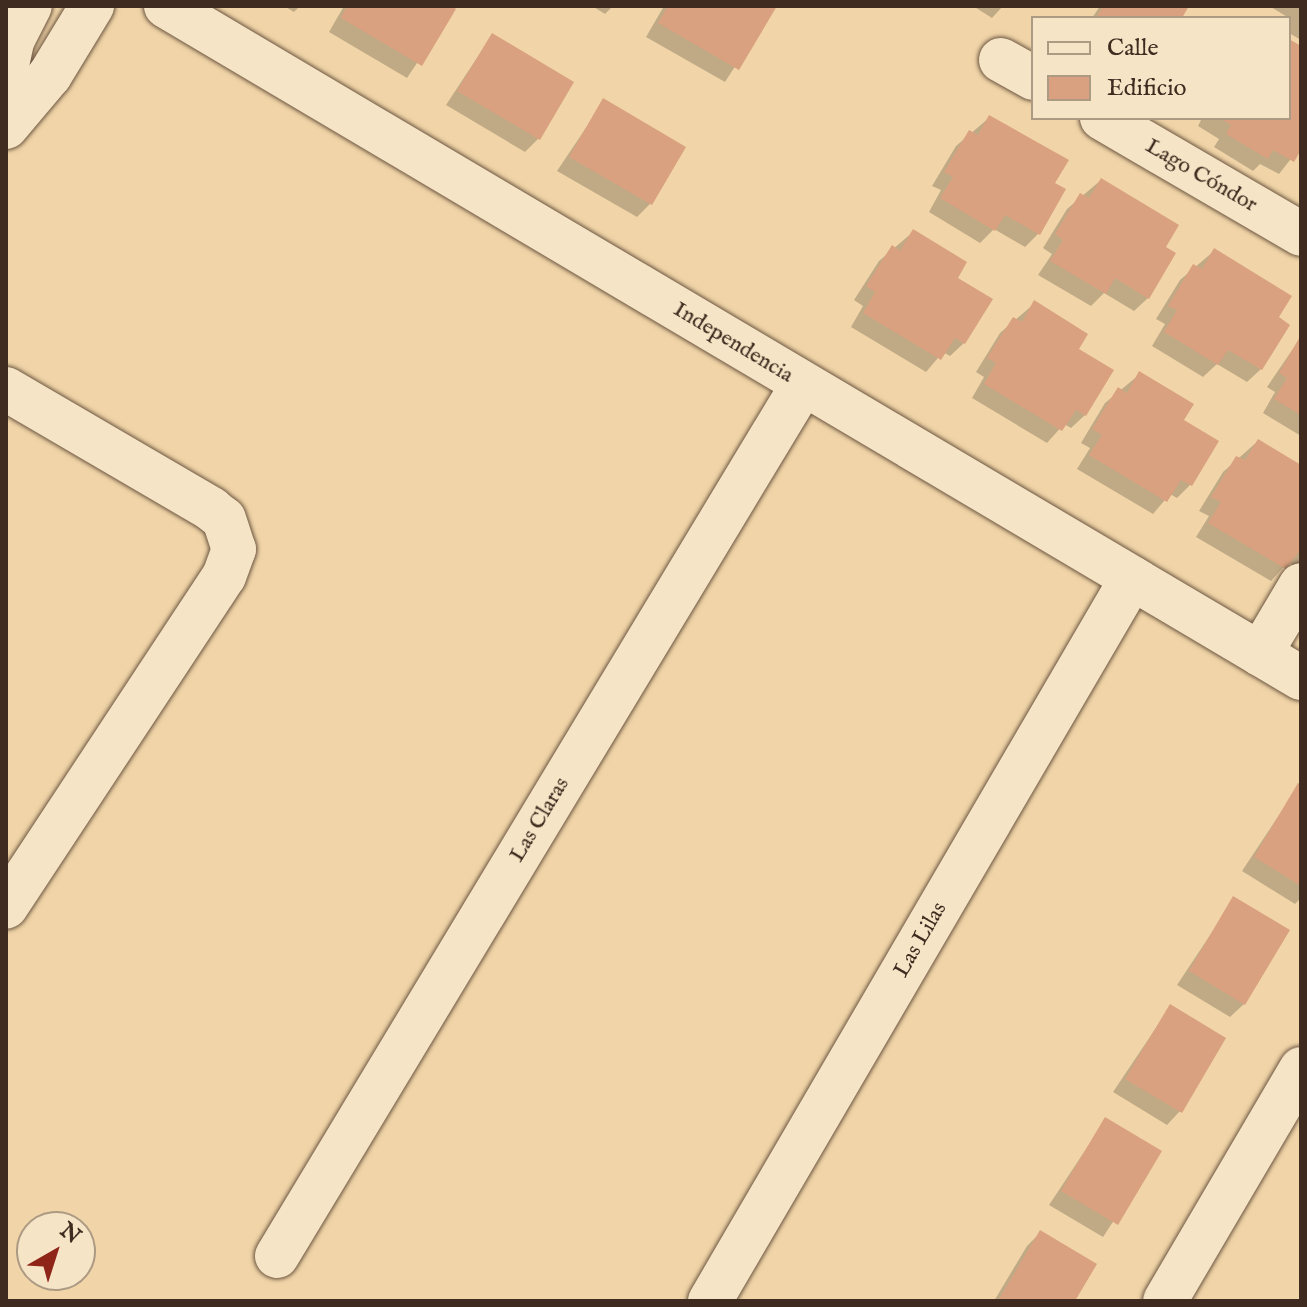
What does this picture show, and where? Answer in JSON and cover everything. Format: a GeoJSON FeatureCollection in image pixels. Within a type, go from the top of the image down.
{"type":"FeatureCollection","features":[{"type":"Feature","properties":{"kind":"street"},"geometry":{"type":"LineString","coordinates":[[6,70],[12,41],[30,6]]}},
{"type":"Feature","properties":{"kind":"street"},"geometry":{"type":"LineString","coordinates":[[6,127],[50,75],[92,6]]}},
{"type":"Feature","properties":{"kind":"street","name":"Independencia"},"geometry":{"type":"LineString","coordinates":[[166,6],[1301,678]]}},
{"type":"Feature","properties":{"kind":"street","name":"Lago Cóndor"},"geometry":{"type":"LineString","coordinates":[[1105,120],[1301,234]]}},
{"type":"Feature","properties":{"kind":"street","name":"Las Claras"},"geometry":{"type":"LineString","coordinates":[[277,1256],[803,384]]}},
{"type":"Feature","properties":{"kind":"street"},"geometry":{"type":"LineString","coordinates":[[6,389],[211,509],[224,519],[234,549],[224,576],[6,907]]}},
{"type":"Feature","properties":{"kind":"street","name":"Las Lilas"},"geometry":{"type":"LineString","coordinates":[[710,1301],[1132,578]]}},
{"type":"Feature","properties":{"kind":"street"},"geometry":{"type":"LineString","coordinates":[[1260,654],[1301,585]]}},
{"type":"Feature","properties":{"kind":"street"},"geometry":{"type":"LineString","coordinates":[[1165,1301],[1301,1069]]}},
{"type":"Feature","properties":{"kind":"building"},"geometry":{"type":"Polygon","coordinates":[[[347,6],[452,6],[456,9],[422,66],[341,18],[347,6]]]}},
{"type":"Feature","properties":{"kind":"building"},"geometry":{"type":"Polygon","coordinates":[[[668,6],[777,6],[739,70],[658,23],[668,6]]]}},
{"type":"Feature","properties":{"kind":"building"},"geometry":{"type":"Polygon","coordinates":[[[1103,6],[1189,6],[1183,16],[1097,16],[1103,6]]]}},
{"type":"Feature","properties":{"kind":"building"},"geometry":{"type":"Polygon","coordinates":[[[492,33],[574,82],[540,140],[457,91],[492,33]]]}},
{"type":"Feature","properties":{"kind":"building"},"geometry":{"type":"Polygon","coordinates":[[[1291,40],[1301,46],[1301,150],[1294,162],[1273,150],[1268,159],[1226,134],[1231,125],[1223,120],[1291,120],[1291,40]]]}},
{"type":"Feature","properties":{"kind":"building"},"geometry":{"type":"Polygon","coordinates":[[[603,98],[686,147],[652,205],[569,157],[603,98]]]}},
{"type":"Feature","properties":{"kind":"building"},"geometry":{"type":"Polygon","coordinates":[[[989,115],[1069,160],[1055,183],[1066,189],[1040,235],[1005,215],[995,231],[940,198],[953,177],[944,172],[969,130],[978,135],[989,115]]]}},
{"type":"Feature","properties":{"kind":"building"},"geometry":{"type":"Polygon","coordinates":[[[1101,178],[1179,225],[1166,247],[1176,253],[1149,299],[1115,278],[1106,294],[1050,261],[1063,240],[1055,234],[1080,193],[1089,198],[1101,178]]]}},
{"type":"Feature","properties":{"kind":"building"},"geometry":{"type":"Polygon","coordinates":[[[913,229],[967,262],[958,278],[993,299],[965,344],[955,338],[941,360],[863,313],[875,292],[866,286],[892,245],[900,251],[913,229]]]}},
{"type":"Feature","properties":{"kind":"building"},"geometry":{"type":"Polygon","coordinates":[[[1214,248],[1292,296],[1279,317],[1290,325],[1262,370],[1228,350],[1218,365],[1164,332],[1177,310],[1168,306],[1193,264],[1202,269],[1214,248]]]}},
{"type":"Feature","properties":{"kind":"building"},"geometry":{"type":"Polygon","coordinates":[[[1034,300],[1088,334],[1079,349],[1114,370],[1086,416],[1076,410],[1062,431],[984,384],[996,363],[987,358],[1013,317],[1022,322],[1034,300]]]}},
{"type":"Feature","properties":{"kind":"building"},"geometry":{"type":"Polygon","coordinates":[[[1301,335],[1301,415],[1274,399],[1287,378],[1279,373],[1301,335]]]}},
{"type":"Feature","properties":{"kind":"building"},"geometry":{"type":"Polygon","coordinates":[[[1139,371],[1194,404],[1184,420],[1219,441],[1192,486],[1181,480],[1167,502],[1089,455],[1102,435],[1092,429],[1118,387],[1127,393],[1139,371]]]}},
{"type":"Feature","properties":{"kind":"building"},"geometry":{"type":"Polygon","coordinates":[[[1258,439],[1301,465],[1301,549],[1286,569],[1208,523],[1221,502],[1211,497],[1236,456],[1245,460],[1258,439]]]}},
{"type":"Feature","properties":{"kind":"building"},"geometry":{"type":"Polygon","coordinates":[[[1298,783],[1301,785],[1301,886],[1254,857],[1298,783]]]}},
{"type":"Feature","properties":{"kind":"building"},"geometry":{"type":"Polygon","coordinates":[[[1233,896],[1290,930],[1245,1005],[1189,971],[1233,896]]]}},
{"type":"Feature","properties":{"kind":"building"},"geometry":{"type":"Polygon","coordinates":[[[1170,1004],[1226,1038],[1182,1113],[1125,1079],[1170,1004]]]}},
{"type":"Feature","properties":{"kind":"building"},"geometry":{"type":"Polygon","coordinates":[[[1105,1117],[1162,1151],[1118,1225],[1061,1191],[1105,1117]]]}},
{"type":"Feature","properties":{"kind":"building"},"geometry":{"type":"Polygon","coordinates":[[[1040,1230],[1097,1264],[1075,1301],[998,1301],[1040,1230]]]}}]}
